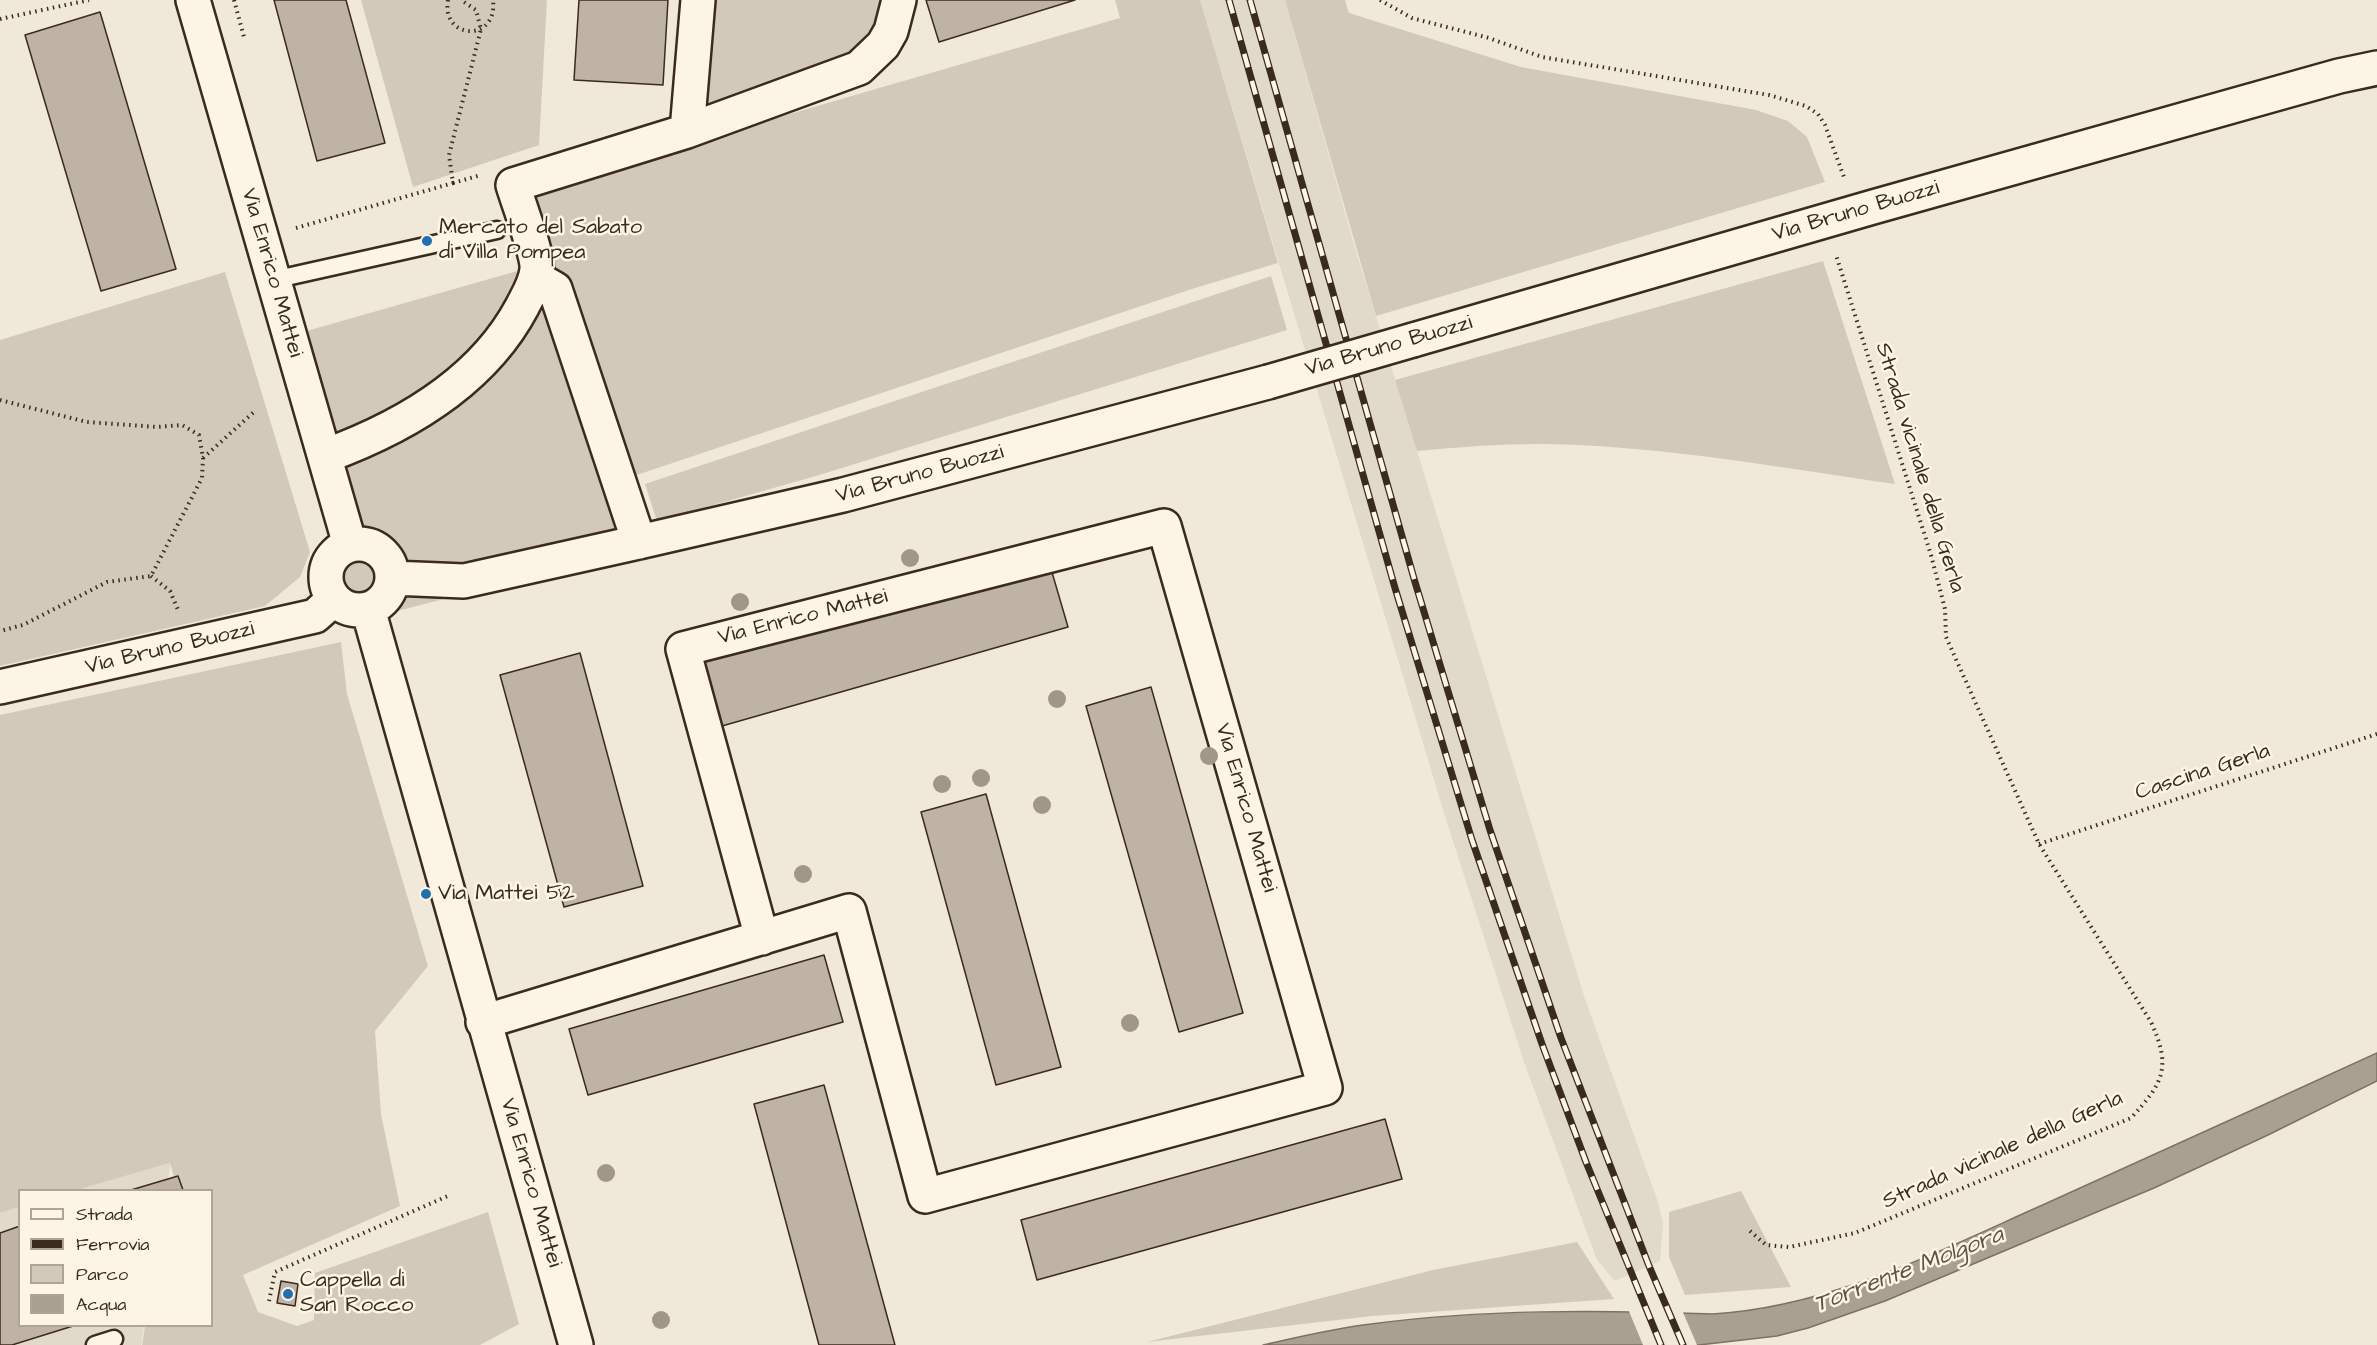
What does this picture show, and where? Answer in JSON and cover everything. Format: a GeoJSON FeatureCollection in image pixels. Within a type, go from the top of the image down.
{"type":"FeatureCollection","features":[{"type":"Feature","properties":{"kind":"street","name":"Via Enrico Mattei"},"geometry":{"type":"LineString","coordinates":[[193,0],[350,545]]}},
{"type":"Feature","properties":{"kind":"street"},"geometry":{"type":"LineString","coordinates":[[687,131],[698,0]]}},
{"type":"Feature","properties":{"kind":"street"},"geometry":{"type":"LineString","coordinates":[[325,456],[370,438],[456,385],[502,339],[536,278],[538,266],[513,185],[687,131],[859,68],[883,45],[891,31],[899,0]]}},
{"type":"Feature","properties":{"kind":"street","name":"Via Bruno Buozzi"},"geometry":{"type":"LineString","coordinates":[[392,578],[464,581],[843,495],[1268,382],[1841,216],[2328,79],[2377,68]]}},
{"type":"Feature","properties":{"kind":"street"},"geometry":{"type":"LineString","coordinates":[[536,278],[555,289],[639,542]]}},
{"type":"Feature","properties":{"kind":"street","name":"Via Enrico Mattei"},"geometry":{"type":"LineString","coordinates":[[483,1022],[762,938],[849,911],[925,1196],[1325,1088],[1164,526],[683,649],[762,938]]}},
{"type":"Feature","properties":{"kind":"street"},"geometry":{"type":"LineString","coordinates":[[350,545],[371,546],[380,550],[392,568],[392,578],[391,588],[378,605],[368,609],[350,609],[334,599],[328,590],[327,568],[332,557],[340,549],[350,545]]}},
{"type":"Feature","properties":{"kind":"street","name":"Via Bruno Buozzi"},"geometry":{"type":"LineString","coordinates":[[0,687],[315,616],[334,599]]}},
{"type":"Feature","properties":{"kind":"street","name":"Via Enrico Mattei"},"geometry":{"type":"LineString","coordinates":[[368,609],[576,1345]]}},
{"type":"Feature","properties":{"kind":"lane"},"geometry":{"type":"LineString","coordinates":[[273,280],[497,230]]}},
{"type":"Feature","properties":{"kind":"lane"},"geometry":{"type":"LineString","coordinates":[[94,1345],[114,1339]]}},
{"type":"Feature","properties":{"kind":"path"},"geometry":{"type":"LineString","coordinates":[[0,19],[89,0]]}},
{"type":"Feature","properties":{"kind":"path"},"geometry":{"type":"LineString","coordinates":[[448,0],[448,17],[453,24],[464,31],[481,29],[490,21],[493,14],[493,0]]}},
{"type":"Feature","properties":{"kind":"path"},"geometry":{"type":"LineString","coordinates":[[296,228],[453,183],[449,155],[481,29],[476,10],[461,0]]}},
{"type":"Feature","properties":{"kind":"path","name":"Strada vicinale della Gerla"},"geometry":{"type":"LineString","coordinates":[[1380,0],[1412,18],[1489,38],[1542,57],[1769,95],[1806,106],[1818,114],[1825,125],[1841,216],[1945,609],[1946,637],[2039,844],[2151,1022],[2158,1037],[2162,1057],[2161,1077],[2152,1095],[2131,1118],[1855,1233],[1789,1247],[1766,1245],[1750,1230]]}},
{"type":"Feature","properties":{"kind":"path"},"geometry":{"type":"LineString","coordinates":[[0,400],[87,422],[157,427],[182,425],[199,435],[202,458],[202,478],[152,576],[107,582],[23,625],[0,631]]}},
{"type":"Feature","properties":{"kind":"path"},"geometry":{"type":"LineString","coordinates":[[202,458],[255,411]]}},
{"type":"Feature","properties":{"kind":"path","name":"Cascina Gerla"},"geometry":{"type":"LineString","coordinates":[[2039,844],[2377,734]]}},
{"type":"Feature","properties":{"kind":"path"},"geometry":{"type":"LineString","coordinates":[[269,1301],[275,1272],[450,1195]]}},
{"type":"Feature","properties":{"kind":"shaded area"},"geometry":{"type":"Polygon","coordinates":[[[1200,0],[1285,0],[1355,248],[1585,999],[1658,1202],[1663,1224],[1660,1261],[1615,1281],[1597,1260],[1524,1062],[1444,813],[1200,0]]]}},
{"type":"Feature","properties":{"kind":"shaded area"},"geometry":{"type":"Polygon","coordinates":[[[171,1163],[166,1189],[80,1189],[171,1163]]]}},
{"type":"Feature","properties":{"kind":"shaded area"},"geometry":{"type":"Polygon","coordinates":[[[18,1207],[18,1327],[144,1327],[141,1345],[0,1345],[0,1213],[18,1207]]]}},
{"type":"Feature","properties":{"kind":"green space"},"geometry":{"type":"Polygon","coordinates":[[[361,0],[547,0],[539,145],[413,187],[361,0]]]}},
{"type":"Feature","properties":{"kind":"green space"},"geometry":{"type":"Polygon","coordinates":[[[711,0],[886,0],[874,26],[843,61],[704,112],[711,0]]]}},
{"type":"Feature","properties":{"kind":"green space"},"geometry":{"type":"Polygon","coordinates":[[[1115,0],[1200,0],[1278,263],[1195,288],[619,481],[641,548],[355,622],[275,340],[549,262],[604,431],[532,189],[1120,18],[1115,0]]]}},
{"type":"Feature","properties":{"kind":"green space"},"geometry":{"type":"Polygon","coordinates":[[[1285,0],[1345,0],[1349,13],[1521,67],[1756,110],[1788,121],[1807,137],[1825,182],[1376,316],[1285,0]]]}},
{"type":"Feature","properties":{"kind":"green space"},"geometry":{"type":"Polygon","coordinates":[[[1823,261],[1895,484],[1737,461],[1617,447],[1517,444],[1417,451],[1395,380],[1823,261]]]}},
{"type":"Feature","properties":{"kind":"green space"},"geometry":{"type":"Polygon","coordinates":[[[225,272],[310,552],[300,577],[265,606],[0,666],[0,340],[225,272]]]}},
{"type":"Feature","properties":{"kind":"green space"},"geometry":{"type":"Polygon","coordinates":[[[1271,276],[1287,330],[816,476],[657,521],[645,484],[1271,276]]]}},
{"type":"Feature","properties":{"kind":"green space"},"geometry":{"type":"Polygon","coordinates":[[[341,642],[347,694],[428,966],[375,1031],[381,1114],[400,1206],[243,1275],[258,1312],[297,1326],[314,1320],[315,1273],[488,1212],[519,1324],[480,1345],[142,1345],[145,1327],[213,1327],[213,1189],[178,1189],[170,1163],[80,1189],[18,1189],[18,1207],[0,1213],[0,715],[341,642]]]}},
{"type":"Feature","properties":{"kind":"green space"},"geometry":{"type":"Polygon","coordinates":[[[1741,1191],[1791,1287],[1685,1295],[1669,1257],[1669,1212],[1741,1191]]]}},
{"type":"Feature","properties":{"kind":"green space"},"geometry":{"type":"Polygon","coordinates":[[[1577,1242],[1614,1299],[1372,1316],[1147,1342],[1433,1270],[1577,1242]]]}},
{"type":"Feature","properties":{"kind":"water","name":"Torrente Molgora"},"geometry":{"type":"Polygon","coordinates":[[[2377,1053],[2377,1081],[2268,1135],[2154,1188],[1885,1301],[1808,1328],[1777,1336],[1699,1345],[1263,1345],[1317,1333],[1413,1319],[1499,1313],[1585,1311],[1713,1314],[1757,1309],[1800,1300],[1843,1288],[1926,1257],[2377,1053]]]}},
{"type":"Feature","properties":{"kind":"pier"},"geometry":{"type":"Polygon","coordinates":[[[1628,1309],[1682,1310],[1697,1345],[1643,1345],[1628,1309]]]}},
{"type":"Feature","properties":{"kind":"building"},"geometry":{"type":"Polygon","coordinates":[[[274,0],[346,0],[385,143],[317,161],[274,0]]]}},
{"type":"Feature","properties":{"kind":"building"},"geometry":{"type":"Polygon","coordinates":[[[579,0],[668,0],[663,85],[574,80],[579,0]]]}},
{"type":"Feature","properties":{"kind":"building"},"geometry":{"type":"Polygon","coordinates":[[[926,0],[1075,0],[939,42],[926,0]]]}},
{"type":"Feature","properties":{"kind":"building"},"geometry":{"type":"Polygon","coordinates":[[[100,12],[176,269],[101,291],[25,35],[100,12]]]}},
{"type":"Feature","properties":{"kind":"building"},"geometry":{"type":"Polygon","coordinates":[[[1049,562],[1068,627],[722,726],[703,661],[1049,562]]]}},
{"type":"Feature","properties":{"kind":"building"},"geometry":{"type":"Polygon","coordinates":[[[580,653],[643,886],[564,907],[500,675],[580,653]]]}},
{"type":"Feature","properties":{"kind":"building"},"geometry":{"type":"Polygon","coordinates":[[[1151,687],[1243,1013],[1179,1032],[1086,706],[1151,687]]]}},
{"type":"Feature","properties":{"kind":"building"},"geometry":{"type":"Polygon","coordinates":[[[986,794],[1061,1067],[996,1085],[921,812],[986,794]]]}},
{"type":"Feature","properties":{"kind":"building"},"geometry":{"type":"Polygon","coordinates":[[[824,955],[843,1022],[588,1095],[569,1029],[824,955]]]}},
{"type":"Feature","properties":{"kind":"building"},"geometry":{"type":"Polygon","coordinates":[[[824,1085],[895,1345],[819,1345],[754,1104],[824,1085]]]}},
{"type":"Feature","properties":{"kind":"building"},"geometry":{"type":"Polygon","coordinates":[[[1385,1119],[1402,1179],[1037,1280],[1021,1220],[1385,1119]]]}},
{"type":"Feature","properties":{"kind":"building"},"geometry":{"type":"Polygon","coordinates":[[[178,1176],[183,1189],[134,1189],[178,1176]]]}},
{"type":"Feature","properties":{"kind":"building"},"geometry":{"type":"Polygon","coordinates":[[[18,1227],[18,1327],[70,1327],[12,1345],[0,1345],[0,1233],[18,1227]]]}},
{"type":"Feature","properties":{"kind":"building","name":"Cappella di San Rocco"},"geometry":{"type":"Polygon","coordinates":[[[281,1281],[298,1284],[295,1306],[277,1303],[281,1281]]]}},
{"type":"Feature","properties":{"kind":"railway"},"geometry":{"type":"LineString","coordinates":[[1229,0],[1395,588],[1472,840],[1542,1044],[1586,1162],[1661,1345]]}},
{"type":"Feature","properties":{"kind":"railway"},"geometry":{"type":"LineString","coordinates":[[1250,0],[1415,582],[1490,830],[1561,1038],[1649,1266],[1683,1345]]}},
{"type":"Feature","properties":{"kind":"place","name":"Mercato del Sabato di Villa Pompea"},"geometry":{"type":"Point","coordinates":[427,241]}},
{"type":"Feature","properties":{"kind":"place","name":"Via Mattei 52"},"geometry":{"type":"Point","coordinates":[426,894]}},
{"type":"Feature","properties":{"kind":"place","name":"Cappella di San Rocco"},"geometry":{"type":"Point","coordinates":[288,1294]}}]}
